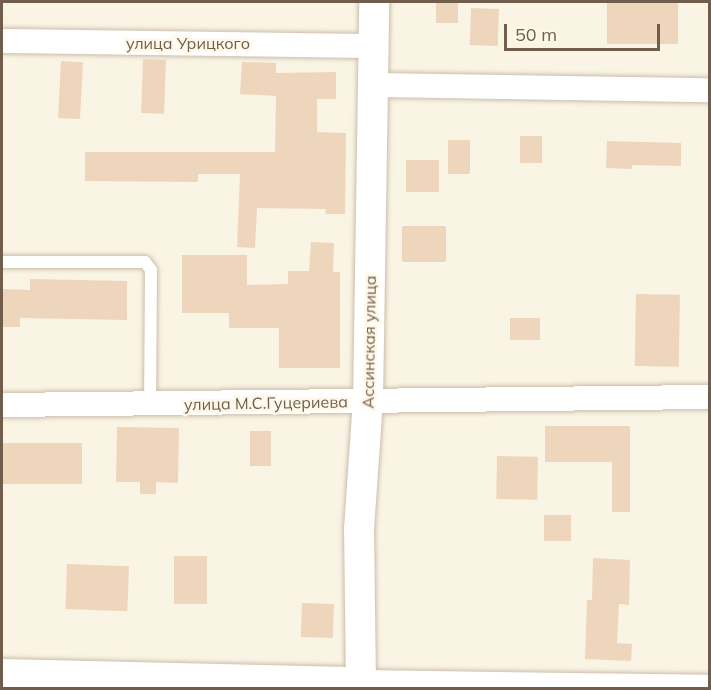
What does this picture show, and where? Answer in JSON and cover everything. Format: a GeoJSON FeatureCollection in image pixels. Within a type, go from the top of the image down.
{"type":"FeatureCollection","features":[{"type":"Feature","properties":{"kind":"street","name":"Ассинская улица"},"geometry":{"type":"LineString","coordinates":[[361,685],[359,529],[368,401],[374,2]]}},
{"type":"Feature","properties":{"kind":"street","name":"улица Урицкого"},"geometry":{"type":"LineString","coordinates":[[2,41],[374,46]]}},
{"type":"Feature","properties":{"kind":"street"},"geometry":{"type":"LineString","coordinates":[[374,85],[710,90]]}},
{"type":"Feature","properties":{"kind":"street","name":"улица М.С.Гуцериева"},"geometry":{"type":"LineString","coordinates":[[2,405],[710,397]]}},
{"type":"Feature","properties":{"kind":"street"},"geometry":{"type":"LineString","coordinates":[[2,674],[361,685],[710,687]]}},
{"type":"Feature","properties":{"kind":"lane"},"geometry":{"type":"LineString","coordinates":[[2,262],[145,262],[151,270],[150,405]]}},
{"type":"Feature","properties":{"kind":"building"},"geometry":{"type":"Polygon","coordinates":[[[436,2],[458,2],[458,23],[436,23],[436,2]]]}},
{"type":"Feature","properties":{"kind":"building"},"geometry":{"type":"Polygon","coordinates":[[[607,2],[678,2],[678,44],[607,44],[607,2]]]}},
{"type":"Feature","properties":{"kind":"building"},"geometry":{"type":"Polygon","coordinates":[[[471,8],[499,9],[498,46],[470,45],[471,8]]]}},
{"type":"Feature","properties":{"kind":"building"},"geometry":{"type":"Polygon","coordinates":[[[143,59],[166,60],[164,114],[141,113],[143,59]]]}},
{"type":"Feature","properties":{"kind":"building"},"geometry":{"type":"Polygon","coordinates":[[[61,61],[83,62],[80,119],[58,118],[61,61]]]}},
{"type":"Feature","properties":{"kind":"building"},"geometry":{"type":"Polygon","coordinates":[[[242,62],[276,63],[276,73],[336,72],[336,99],[317,99],[317,132],[346,133],[345,214],[325,214],[326,209],[257,208],[255,248],[237,247],[240,174],[198,174],[198,182],[85,181],[85,152],[275,152],[276,96],[240,94],[242,62]]]}},
{"type":"Feature","properties":{"kind":"building"},"geometry":{"type":"Polygon","coordinates":[[[520,136],[542,136],[542,163],[520,163],[520,136]]]}},
{"type":"Feature","properties":{"kind":"building"},"geometry":{"type":"Polygon","coordinates":[[[448,140],[470,140],[470,174],[448,174],[448,140]]]}},
{"type":"Feature","properties":{"kind":"building"},"geometry":{"type":"Polygon","coordinates":[[[607,141],[681,143],[681,166],[632,165],[632,169],[606,168],[607,141]]]}},
{"type":"Feature","properties":{"kind":"building"},"geometry":{"type":"Polygon","coordinates":[[[406,160],[439,160],[439,192],[406,192],[406,160]]]}},
{"type":"Feature","properties":{"kind":"building"},"geometry":{"type":"Polygon","coordinates":[[[402,226],[446,226],[446,262],[402,262],[402,226]]]}},
{"type":"Feature","properties":{"kind":"building"},"geometry":{"type":"Polygon","coordinates":[[[311,242],[334,243],[333,272],[340,272],[340,368],[279,368],[279,328],[229,328],[229,313],[182,313],[182,255],[247,255],[247,285],[288,284],[288,271],[309,271],[311,242]]]}},
{"type":"Feature","properties":{"kind":"building"},"geometry":{"type":"Polygon","coordinates":[[[30,279],[127,281],[127,320],[20,318],[20,327],[2,327],[2,289],[30,290],[30,279]]]}},
{"type":"Feature","properties":{"kind":"building"},"geometry":{"type":"Polygon","coordinates":[[[636,294],[680,295],[679,367],[635,366],[636,294]]]}},
{"type":"Feature","properties":{"kind":"building"},"geometry":{"type":"Polygon","coordinates":[[[510,318],[540,318],[540,340],[510,340],[510,318]]]}},
{"type":"Feature","properties":{"kind":"building"},"geometry":{"type":"Polygon","coordinates":[[[545,426],[630,426],[630,512],[612,512],[612,462],[545,462],[545,426]]]}},
{"type":"Feature","properties":{"kind":"building"},"geometry":{"type":"Polygon","coordinates":[[[117,427],[179,428],[178,483],[156,482],[156,494],[140,494],[140,482],[116,482],[117,427]]]}},
{"type":"Feature","properties":{"kind":"building"},"geometry":{"type":"Polygon","coordinates":[[[250,431],[271,431],[271,466],[250,466],[250,431]]]}},
{"type":"Feature","properties":{"kind":"building"},"geometry":{"type":"Polygon","coordinates":[[[2,443],[82,443],[82,484],[2,484],[2,443]]]}},
{"type":"Feature","properties":{"kind":"building"},"geometry":{"type":"Polygon","coordinates":[[[497,456],[538,457],[537,500],[496,499],[497,456]]]}},
{"type":"Feature","properties":{"kind":"building"},"geometry":{"type":"Polygon","coordinates":[[[544,515],[571,515],[571,541],[544,541],[544,515]]]}},
{"type":"Feature","properties":{"kind":"building"},"geometry":{"type":"Polygon","coordinates":[[[174,556],[207,556],[207,604],[174,604],[174,556]]]}},
{"type":"Feature","properties":{"kind":"building"},"geometry":{"type":"Polygon","coordinates":[[[593,558],[630,560],[629,605],[619,604],[617,643],[632,644],[631,661],[585,659],[587,600],[592,600],[593,558]]]}},
{"type":"Feature","properties":{"kind":"building"},"geometry":{"type":"Polygon","coordinates":[[[67,564],[129,566],[127,611],[65,609],[67,564]]]}},
{"type":"Feature","properties":{"kind":"building"},"geometry":{"type":"Polygon","coordinates":[[[302,603],[334,604],[333,638],[301,637],[302,603]]]}}]}
